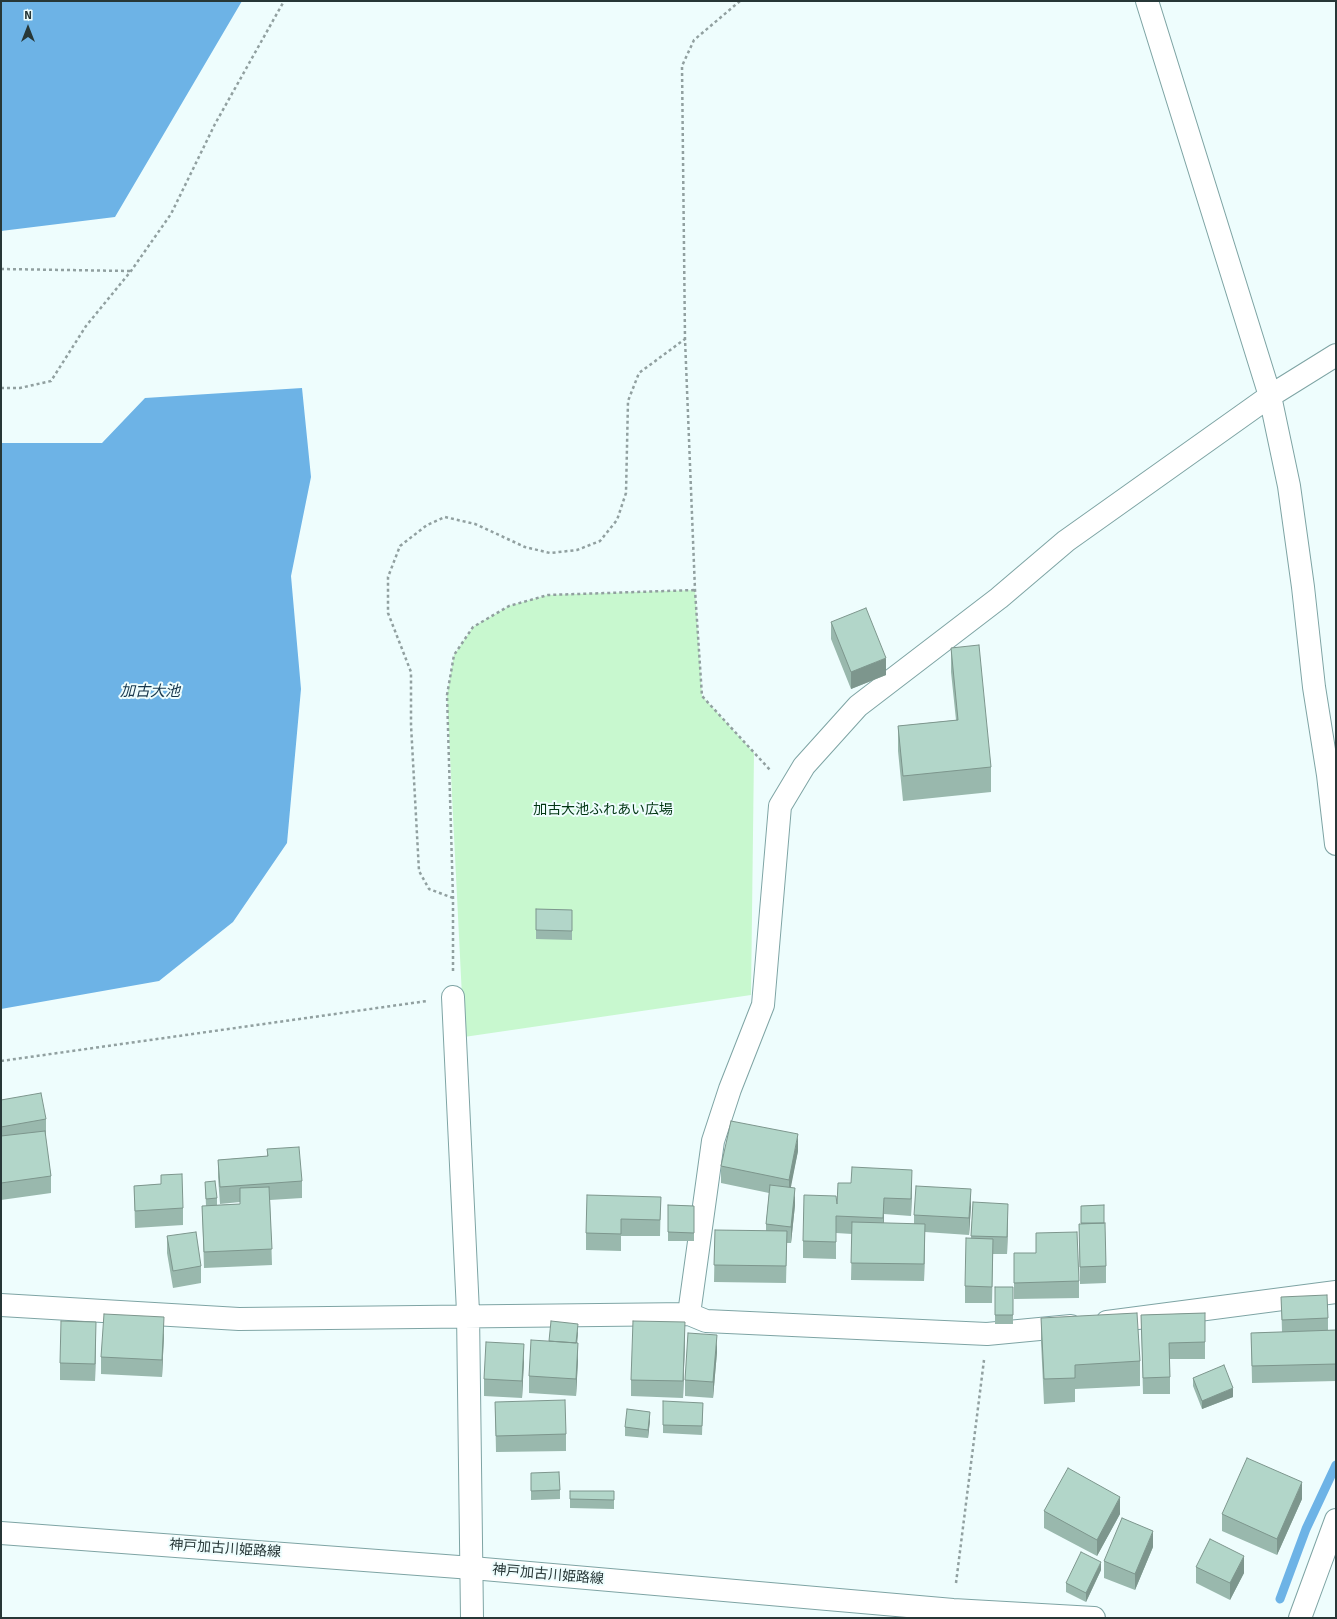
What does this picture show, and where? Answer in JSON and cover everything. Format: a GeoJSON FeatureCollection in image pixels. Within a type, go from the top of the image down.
{"type":"FeatureCollection","features":[{"type":"Feature","properties":{"kind":"street"},"geometry":{"type":"LineString","coordinates":[[1147,1],[1270,396],[1291,502],[1303,587],[1314,687],[1328,775],[1336,844]]}},
{"type":"Feature","properties":{"kind":"street"},"geometry":{"type":"LineString","coordinates":[[689,1314],[713,1141],[730,1089],[763,1005],[780,806],[804,766],[858,706],[999,598],[1066,541],[1270,396],[1336,354]]}},
{"type":"Feature","properties":{"kind":"street"},"geometry":{"type":"LineString","coordinates":[[453,997],[468,1316],[472,1618]]}},
{"type":"Feature","properties":{"kind":"street"},"geometry":{"type":"LineString","coordinates":[[1,1305],[239,1319],[689,1314],[706,1321],[987,1334],[1041,1330],[1336,1292]]}},
{"type":"Feature","properties":{"kind":"street"},"geometry":{"type":"LineString","coordinates":[[1300,1618],[1336,1520]]}},
{"type":"Feature","properties":{"kind":"street","name":"神戸加古川姫路線"},"geometry":{"type":"LineString","coordinates":[[1,1533],[472,1568],[953,1610],[1094,1618]]}},
{"type":"Feature","properties":{"kind":"path"},"geometry":{"type":"LineString","coordinates":[[1,388],[20,388],[51,381],[86,326],[131,271],[171,214],[215,124],[284,1]]}},
{"type":"Feature","properties":{"kind":"path"},"geometry":{"type":"LineString","coordinates":[[740,1],[694,40],[682,66],[685,339],[695,590],[702,696],[789,791]]}},
{"type":"Feature","properties":{"kind":"path"},"geometry":{"type":"LineString","coordinates":[[1,269],[131,271]]}},
{"type":"Feature","properties":{"kind":"path"},"geometry":{"type":"LineString","coordinates":[[454,898],[430,889],[419,871],[411,725],[411,672],[388,613],[388,577],[400,546],[428,525],[444,517],[475,524],[525,547],[550,553],[577,550],[600,541],[617,520],[626,493],[628,401],[639,373],[685,339]]}},
{"type":"Feature","properties":{"kind":"path"},"geometry":{"type":"LineString","coordinates":[[1,1061],[453,997],[454,898],[447,695],[454,655],[472,626],[509,606],[548,595],[695,590]]}},
{"type":"Feature","properties":{"kind":"path"},"geometry":{"type":"LineString","coordinates":[[953,1610],[987,1334]]}},
{"type":"Feature","properties":{"kind":"green space","name":"加古大池ふれあい広場"},"geometry":{"type":"Polygon","coordinates":[[[695,590],[702,696],[754,753],[751,995],[464,1037],[447,695],[454,655],[473,627],[509,606],[548,595],[695,590]]]}},
{"type":"Feature","properties":{"kind":"water"},"geometry":{"type":"Polygon","coordinates":[[[1,1],[242,1],[115,217],[1,231],[1,1]]]}},
{"type":"Feature","properties":{"kind":"water","name":"加古大池"},"geometry":{"type":"Polygon","coordinates":[[[302,388],[311,477],[291,576],[301,689],[287,843],[233,922],[159,981],[1,1009],[1,443],[102,443],[145,398],[302,388]]]}},
{"type":"Feature","properties":{"kind":"building"},"geometry":{"type":"Polygon","coordinates":[[[866,608],[886,658],[851,672],[831,622],[866,608]]]}},
{"type":"Feature","properties":{"kind":"building"},"geometry":{"type":"Polygon","coordinates":[[[979,645],[991,767],[903,776],[898,726],[958,720],[951,648],[979,645]]]}},
{"type":"Feature","properties":{"kind":"building"},"geometry":{"type":"Polygon","coordinates":[[[536,909],[572,910],[572,931],[536,930],[536,909]]]}},
{"type":"Feature","properties":{"kind":"building"},"geometry":{"type":"Polygon","coordinates":[[[41,1093],[46,1119],[1,1127],[1,1100],[41,1093]]]}},
{"type":"Feature","properties":{"kind":"building"},"geometry":{"type":"Polygon","coordinates":[[[731,1121],[798,1134],[789,1180],[721,1166],[731,1121]]]}},
{"type":"Feature","properties":{"kind":"building"},"geometry":{"type":"Polygon","coordinates":[[[45,1131],[51,1176],[1,1183],[1,1136],[45,1131]]]}},
{"type":"Feature","properties":{"kind":"building"},"geometry":{"type":"Polygon","coordinates":[[[299,1147],[302,1181],[220,1187],[218,1160],[268,1156],[267,1149],[299,1147]]]}},
{"type":"Feature","properties":{"kind":"building"},"geometry":{"type":"Polygon","coordinates":[[[852,1167],[912,1170],[911,1199],[884,1198],[883,1218],[836,1216],[836,1242],[803,1241],[804,1195],[836,1196],[837,1204],[838,1183],[851,1183],[852,1167]]]}},
{"type":"Feature","properties":{"kind":"building"},"geometry":{"type":"Polygon","coordinates":[[[182,1174],[183,1208],[135,1211],[134,1186],[161,1184],[161,1175],[182,1174]]]}},
{"type":"Feature","properties":{"kind":"building"},"geometry":{"type":"Polygon","coordinates":[[[215,1181],[217,1198],[206,1199],[205,1182],[215,1181]]]}},
{"type":"Feature","properties":{"kind":"building"},"geometry":{"type":"Polygon","coordinates":[[[770,1185],[795,1188],[791,1227],[766,1224],[770,1185]]]}},
{"type":"Feature","properties":{"kind":"building"},"geometry":{"type":"Polygon","coordinates":[[[916,1186],[971,1189],[969,1218],[914,1215],[916,1186]]]}},
{"type":"Feature","properties":{"kind":"building"},"geometry":{"type":"Polygon","coordinates":[[[269,1187],[272,1249],[204,1252],[202,1206],[240,1204],[240,1188],[269,1187]]]}},
{"type":"Feature","properties":{"kind":"building"},"geometry":{"type":"Polygon","coordinates":[[[587,1195],[661,1197],[660,1220],[621,1219],[621,1234],[586,1233],[587,1195]]]}},
{"type":"Feature","properties":{"kind":"building"},"geometry":{"type":"Polygon","coordinates":[[[973,1202],[1008,1204],[1007,1237],[971,1236],[973,1202]]]}},
{"type":"Feature","properties":{"kind":"building"},"geometry":{"type":"Polygon","coordinates":[[[668,1205],[694,1206],[694,1233],[668,1232],[668,1205]]]}},
{"type":"Feature","properties":{"kind":"building"},"geometry":{"type":"Polygon","coordinates":[[[1104,1205],[1104,1223],[1081,1223],[1081,1206],[1104,1205]]]}},
{"type":"Feature","properties":{"kind":"building"},"geometry":{"type":"Polygon","coordinates":[[[852,1222],[925,1224],[924,1264],[851,1263],[852,1222]]]}},
{"type":"Feature","properties":{"kind":"building"},"geometry":{"type":"Polygon","coordinates":[[[1105,1223],[1106,1266],[1080,1267],[1079,1224],[1105,1223]]]}},
{"type":"Feature","properties":{"kind":"building"},"geometry":{"type":"Polygon","coordinates":[[[715,1230],[787,1231],[786,1266],[714,1265],[715,1230]]]}},
{"type":"Feature","properties":{"kind":"building"},"geometry":{"type":"Polygon","coordinates":[[[196,1232],[201,1266],[173,1271],[167,1236],[196,1232]]]}},
{"type":"Feature","properties":{"kind":"building"},"geometry":{"type":"Polygon","coordinates":[[[1077,1232],[1079,1281],[1014,1283],[1014,1253],[1036,1253],[1036,1233],[1077,1232]]]}},
{"type":"Feature","properties":{"kind":"building"},"geometry":{"type":"Polygon","coordinates":[[[966,1238],[993,1239],[992,1287],[965,1286],[966,1238]]]}},
{"type":"Feature","properties":{"kind":"building"},"geometry":{"type":"Polygon","coordinates":[[[995,1287],[1013,1287],[1013,1315],[995,1315],[995,1287]]]}},
{"type":"Feature","properties":{"kind":"building"},"geometry":{"type":"Polygon","coordinates":[[[1327,1295],[1328,1318],[1282,1320],[1281,1297],[1327,1295]]]}},
{"type":"Feature","properties":{"kind":"building"},"geometry":{"type":"Polygon","coordinates":[[[1137,1313],[1140,1361],[1075,1365],[1075,1378],[1044,1379],[1041,1318],[1137,1313]]]}},
{"type":"Feature","properties":{"kind":"building"},"geometry":{"type":"Polygon","coordinates":[[[1205,1313],[1205,1342],[1169,1343],[1170,1377],[1143,1378],[1141,1315],[1205,1313]]]}},
{"type":"Feature","properties":{"kind":"building"},"geometry":{"type":"Polygon","coordinates":[[[104,1314],[164,1317],[162,1360],[101,1357],[104,1314]]]}},
{"type":"Feature","properties":{"kind":"building"},"geometry":{"type":"Polygon","coordinates":[[[61,1321],[96,1322],[95,1364],[60,1363],[61,1321]]]}},
{"type":"Feature","properties":{"kind":"building"},"geometry":{"type":"Polygon","coordinates":[[[551,1321],[578,1324],[576,1343],[549,1341],[551,1321]]]}},
{"type":"Feature","properties":{"kind":"building"},"geometry":{"type":"Polygon","coordinates":[[[633,1321],[685,1322],[683,1381],[631,1380],[633,1321]]]}},
{"type":"Feature","properties":{"kind":"building"},"geometry":{"type":"Polygon","coordinates":[[[1336,1330],[1336,1364],[1252,1366],[1251,1333],[1336,1330]]]}},
{"type":"Feature","properties":{"kind":"building"},"geometry":{"type":"Polygon","coordinates":[[[688,1333],[717,1335],[713,1382],[685,1380],[688,1333]]]}},
{"type":"Feature","properties":{"kind":"building"},"geometry":{"type":"Polygon","coordinates":[[[531,1340],[578,1343],[576,1379],[529,1376],[531,1340]]]}},
{"type":"Feature","properties":{"kind":"building"},"geometry":{"type":"Polygon","coordinates":[[[486,1342],[524,1344],[522,1381],[484,1379],[486,1342]]]}},
{"type":"Feature","properties":{"kind":"building"},"geometry":{"type":"Polygon","coordinates":[[[1224,1365],[1233,1388],[1202,1401],[1193,1378],[1224,1365]]]}},
{"type":"Feature","properties":{"kind":"building"},"geometry":{"type":"Polygon","coordinates":[[[565,1400],[566,1434],[496,1436],[495,1402],[565,1400]]]}},
{"type":"Feature","properties":{"kind":"building"},"geometry":{"type":"Polygon","coordinates":[[[663,1401],[703,1403],[702,1426],[663,1425],[663,1401]]]}},
{"type":"Feature","properties":{"kind":"building"},"geometry":{"type":"Polygon","coordinates":[[[627,1409],[650,1412],[648,1430],[625,1427],[627,1409]]]}},
{"type":"Feature","properties":{"kind":"building"},"geometry":{"type":"Polygon","coordinates":[[[1247,1458],[1302,1482],[1277,1539],[1222,1514],[1247,1458]]]}},
{"type":"Feature","properties":{"kind":"building"},"geometry":{"type":"Polygon","coordinates":[[[1068,1468],[1120,1497],[1097,1540],[1044,1511],[1068,1468]]]}},
{"type":"Feature","properties":{"kind":"building"},"geometry":{"type":"Polygon","coordinates":[[[559,1472],[560,1490],[531,1491],[531,1473],[559,1472]]]}},
{"type":"Feature","properties":{"kind":"building"},"geometry":{"type":"Polygon","coordinates":[[[570,1491],[614,1491],[614,1500],[570,1499],[570,1491]]]}},
{"type":"Feature","properties":{"kind":"building"},"geometry":{"type":"Polygon","coordinates":[[[1122,1518],[1153,1531],[1135,1574],[1104,1561],[1122,1518]]]}},
{"type":"Feature","properties":{"kind":"building"},"geometry":{"type":"Polygon","coordinates":[[[1210,1539],[1244,1556],[1230,1583],[1196,1567],[1210,1539]]]}},
{"type":"Feature","properties":{"kind":"building"},"geometry":{"type":"Polygon","coordinates":[[[1081,1552],[1101,1562],[1086,1593],[1066,1583],[1081,1552]]]}},
{"type":"Feature","properties":{"kind":"waterway"},"geometry":{"type":"LineString","coordinates":[[1280,1599],[1306,1529],[1336,1465]]}}]}
